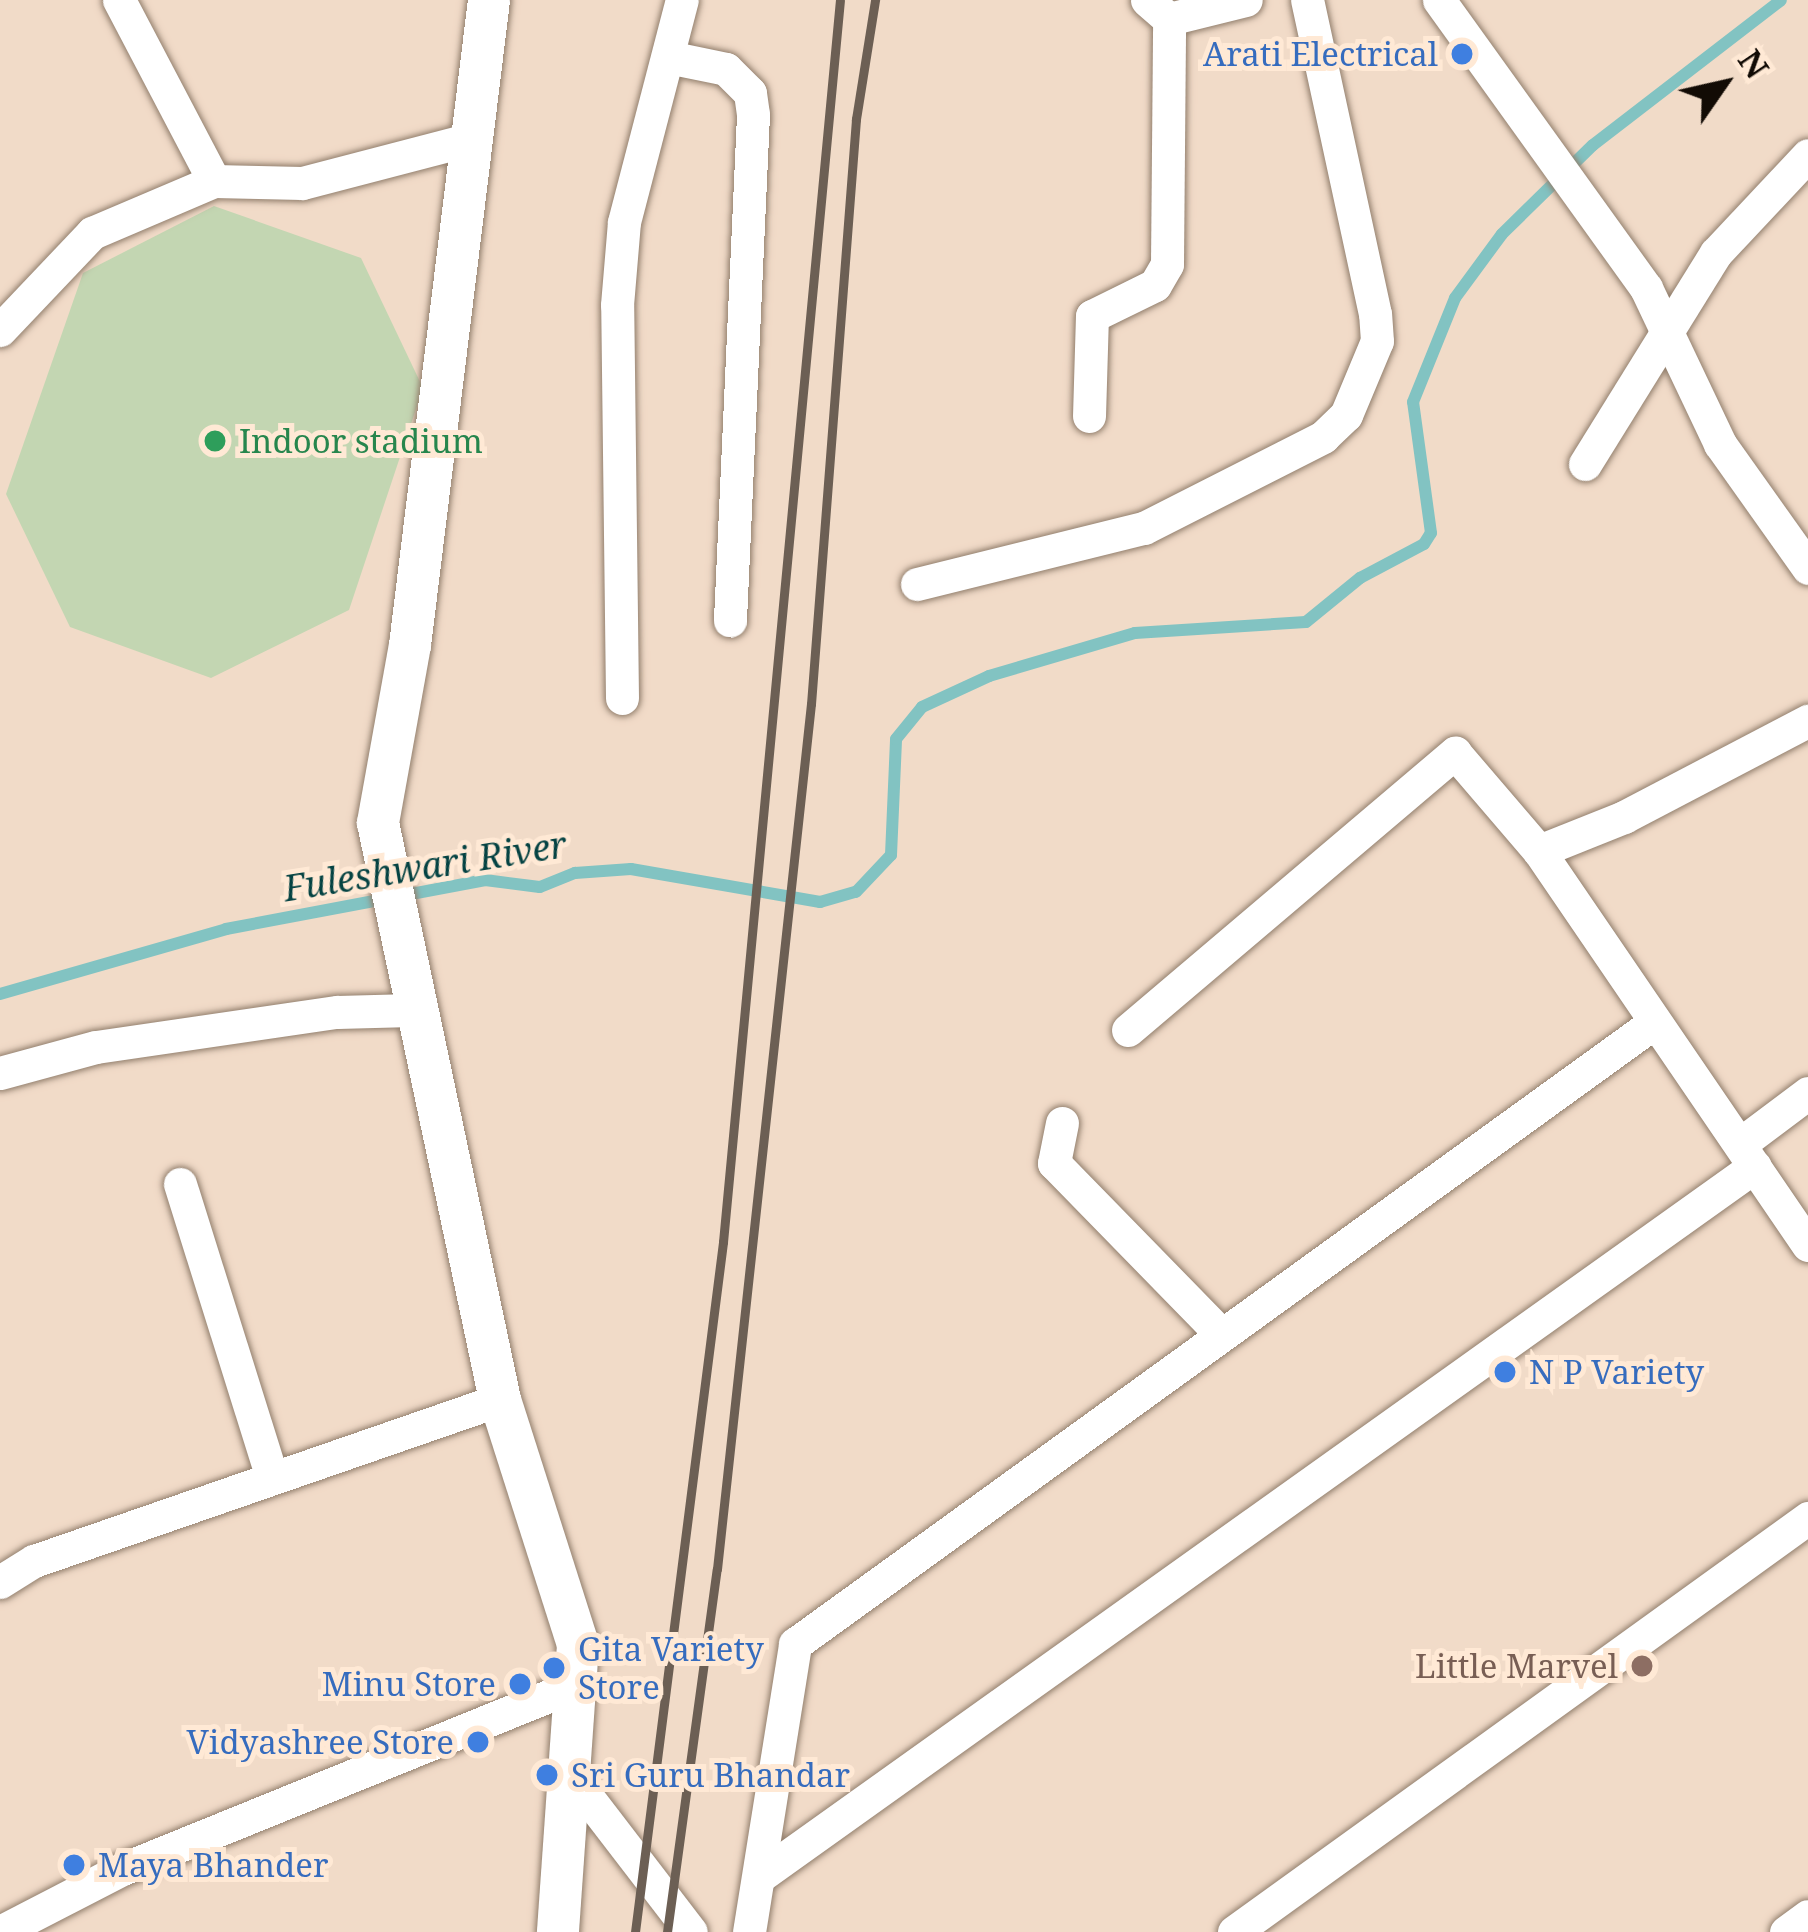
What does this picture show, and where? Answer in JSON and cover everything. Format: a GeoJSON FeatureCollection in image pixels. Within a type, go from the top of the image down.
{"type":"FeatureCollection","features":[{"type":"Feature","properties":{"kind":"street"},"geometry":{"type":"LineString","coordinates":[[119,0],[214,181]]}},
{"type":"Feature","properties":{"kind":"street"},"geometry":{"type":"LineString","coordinates":[[489,0],[410,645],[378,823],[412,1010],[500,1400],[572,1621],[580,1683],[558,1932]]}},
{"type":"Feature","properties":{"kind":"street"},"geometry":{"type":"LineString","coordinates":[[622,698],[617,305],[624,222],[682,0]]}},
{"type":"Feature","properties":{"kind":"street"},"geometry":{"type":"LineString","coordinates":[[1089,416],[1093,316],[1155,285],[1166,264],[1158,10],[1246,0]]}},
{"type":"Feature","properties":{"kind":"street"},"geometry":{"type":"LineString","coordinates":[[917,584],[1144,528],[1323,437],[1346,415],[1377,341],[1375,314],[1307,0]]}},
{"type":"Feature","properties":{"kind":"street"},"geometry":{"type":"LineString","coordinates":[[1439,0],[1669,333],[1720,445],[1808,568]]}},
{"type":"Feature","properties":{"kind":"street"},"geometry":{"type":"LineString","coordinates":[[668,57],[726,69],[750,93],[753,116],[730,620]]}},
{"type":"Feature","properties":{"kind":"street"},"geometry":{"type":"LineString","coordinates":[[0,330],[92,233],[214,181],[302,183],[471,139]]}},
{"type":"Feature","properties":{"kind":"street"},"geometry":{"type":"LineString","coordinates":[[1585,464],[1619,399],[1669,333],[1716,253],[1808,155]]}},
{"type":"Feature","properties":{"kind":"street"},"geometry":{"type":"LineString","coordinates":[[1540,851],[1624,817],[1808,721]]}},
{"type":"Feature","properties":{"kind":"street"},"geometry":{"type":"LineString","coordinates":[[1128,1030],[1455,753],[1540,851],[1808,1244]]}},
{"type":"Feature","properties":{"kind":"street"},"geometry":{"type":"LineString","coordinates":[[0,1073],[96,1047],[338,1012],[412,1010]]}},
{"type":"Feature","properties":{"kind":"street"},"geometry":{"type":"LineString","coordinates":[[749,1932],[796,1644],[1655,1022]]}},
{"type":"Feature","properties":{"kind":"street"},"geometry":{"type":"LineString","coordinates":[[760,1876],[1748,1155],[1808,1093]]}},
{"type":"Feature","properties":{"kind":"street"},"geometry":{"type":"LineString","coordinates":[[1062,1123],[1054,1163],[1220,1333]]}},
{"type":"Feature","properties":{"kind":"street"},"geometry":{"type":"LineString","coordinates":[[180,1184],[272,1477]]}},
{"type":"Feature","properties":{"kind":"street"},"geometry":{"type":"LineString","coordinates":[[0,1582],[34,1561],[500,1400]]}},
{"type":"Feature","properties":{"kind":"street"},"geometry":{"type":"LineString","coordinates":[[1234,1932],[1808,1518]]}},
{"type":"Feature","properties":{"kind":"street"},"geometry":{"type":"LineString","coordinates":[[0,1932],[140,1862],[580,1683]]}},
{"type":"Feature","properties":{"kind":"street"},"geometry":{"type":"LineString","coordinates":[[572,1777],[691,1932]]}},
{"type":"Feature","properties":{"kind":"street"},"geometry":{"type":"LineString","coordinates":[[1786,1932],[1808,1916]]}},
{"type":"Feature","properties":{"kind":"green space","name":"Indoor stadium"},"geometry":{"type":"Polygon","coordinates":[[[214,206],[361,258],[423,388],[349,610],[211,678],[70,627],[6,494],[83,273],[214,206]]]}},
{"type":"Feature","properties":{"kind":"waterway","name":"Fuleshwari River"},"geometry":{"type":"LineString","coordinates":[[0,994],[226,929],[485,880],[540,887],[575,873],[631,869],[820,902],[856,892],[891,855],[896,739],[922,707],[989,676],[1135,633],[1306,622],[1360,578],[1424,544],[1431,533],[1413,402],[1455,298],[1502,234],[1593,145],[1781,0]]}},
{"type":"Feature","properties":{"kind":"railway"},"geometry":{"type":"LineString","coordinates":[[635,1932],[723,1242],[840,0]]}},
{"type":"Feature","properties":{"kind":"railway"},"geometry":{"type":"LineString","coordinates":[[667,1932],[717,1569],[811,704],[856,119],[875,0]]}},
{"type":"Feature","properties":{"kind":"place","name":"Arati Electrical"},"geometry":{"type":"Point","coordinates":[1462,54]}},
{"type":"Feature","properties":{"kind":"place","name":"Indoor stadium"},"geometry":{"type":"Point","coordinates":[215,441]}},
{"type":"Feature","properties":{"kind":"place","name":"N P Variety"},"geometry":{"type":"Point","coordinates":[1505,1372]}},
{"type":"Feature","properties":{"kind":"place","name":"Little Marvel"},"geometry":{"type":"Point","coordinates":[1642,1666]}},
{"type":"Feature","properties":{"kind":"place","name":"Gita Variety Store"},"geometry":{"type":"Point","coordinates":[554,1668]}},
{"type":"Feature","properties":{"kind":"place","name":"Minu Store"},"geometry":{"type":"Point","coordinates":[520,1684]}},
{"type":"Feature","properties":{"kind":"place","name":"Vidyashree Store"},"geometry":{"type":"Point","coordinates":[478,1742]}},
{"type":"Feature","properties":{"kind":"place","name":"Sri Guru Bhandar"},"geometry":{"type":"Point","coordinates":[547,1775]}},
{"type":"Feature","properties":{"kind":"place","name":"Maya Bhander"},"geometry":{"type":"Point","coordinates":[74,1865]}}]}
